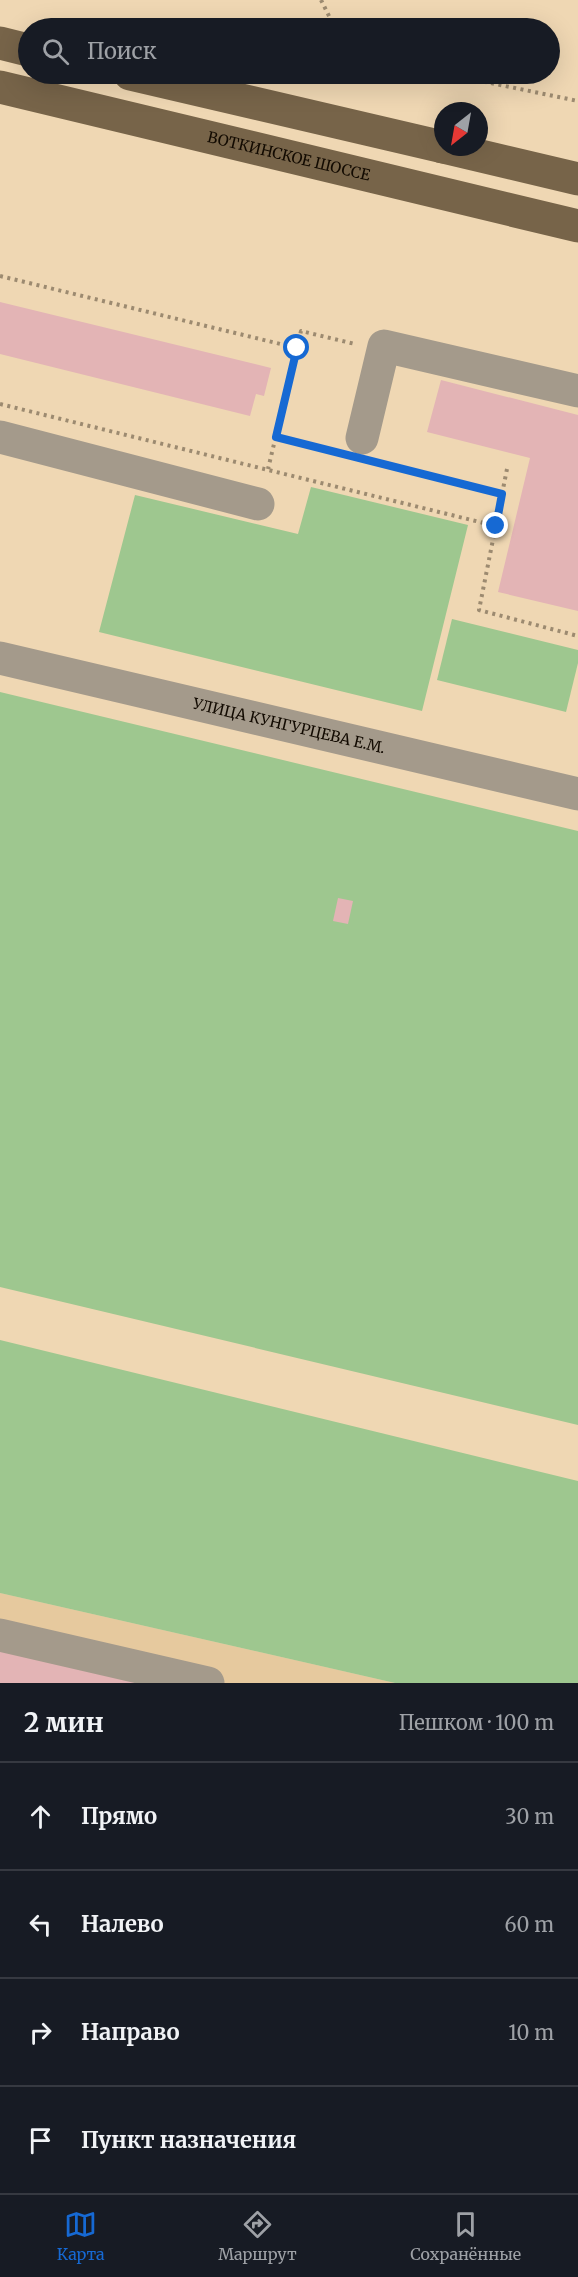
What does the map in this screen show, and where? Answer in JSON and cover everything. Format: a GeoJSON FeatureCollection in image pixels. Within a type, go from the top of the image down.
{"type":"FeatureCollection","features":[{"type":"Feature","properties":{"kind":"main road"},"geometry":{"type":"LineString","coordinates":[[0,43],[18,48]]}},
{"type":"Feature","properties":{"kind":"main road"},"geometry":{"type":"LineString","coordinates":[[173,84],[434,145]]}},
{"type":"Feature","properties":{"kind":"main road","name":"ВОТКИНСКОЕ ШОССЕ"},"geometry":{"type":"LineString","coordinates":[[0,87],[578,226]]}},
{"type":"Feature","properties":{"kind":"main road"},"geometry":{"type":"LineString","coordinates":[[481,156],[578,179]]}},
{"type":"Feature","properties":{"kind":"street"},"geometry":{"type":"LineString","coordinates":[[357,451],[384,346],[578,391]]}},
{"type":"Feature","properties":{"kind":"street"},"geometry":{"type":"LineString","coordinates":[[0,437],[258,504]]}},
{"type":"Feature","properties":{"kind":"street","name":"УЛИЦА КУНГУРЦЕВА Е.М."},"geometry":{"type":"LineString","coordinates":[[0,658],[578,794]]}},
{"type":"Feature","properties":{"kind":"street"},"geometry":{"type":"LineString","coordinates":[[0,1635],[208,1683]]}},
{"type":"Feature","properties":{"kind":"path"},"geometry":{"type":"LineString","coordinates":[[321,0],[330,18]]}},
{"type":"Feature","properties":{"kind":"path"},"geometry":{"type":"LineString","coordinates":[[496,84],[578,101]]}},
{"type":"Feature","properties":{"kind":"path"},"geometry":{"type":"LineString","coordinates":[[0,276],[297,348],[268,469]]}},
{"type":"Feature","properties":{"kind":"path"},"geometry":{"type":"LineString","coordinates":[[0,404],[496,526]]}},
{"type":"Feature","properties":{"kind":"path"},"geometry":{"type":"LineString","coordinates":[[276,437],[357,451],[502,494]]}},
{"type":"Feature","properties":{"kind":"path"},"geometry":{"type":"LineString","coordinates":[[507,469],[479,610],[578,636]]}},
{"type":"Feature","properties":{"kind":"shaded area"},"geometry":{"type":"Polygon","coordinates":[[[0,1593],[395,1683],[0,1683],[0,1593]]]}},
{"type":"Feature","properties":{"kind":"green space"},"geometry":{"type":"Polygon","coordinates":[[[311,487],[468,525],[422,711],[99,632],[135,495],[298,534],[311,487]]]}},
{"type":"Feature","properties":{"kind":"green space"},"geometry":{"type":"Polygon","coordinates":[[[452,619],[578,650],[578,663],[566,712],[437,680],[452,619]]]}},
{"type":"Feature","properties":{"kind":"green space"},"geometry":{"type":"Polygon","coordinates":[[[0,692],[578,831],[578,1425],[0,1287],[0,692]]]}},
{"type":"Feature","properties":{"kind":"green space"},"geometry":{"type":"Polygon","coordinates":[[[0,1340],[578,1481],[578,1683],[395,1683],[0,1593],[0,1340]]]}},
{"type":"Feature","properties":{"kind":"building"},"geometry":{"type":"Polygon","coordinates":[[[0,302],[271,368],[264,396],[256,394],[250,416],[0,354],[0,302]]]}},
{"type":"Feature","properties":{"kind":"building"},"geometry":{"type":"Polygon","coordinates":[[[441,380],[578,415],[578,611],[498,592],[530,458],[427,432],[441,380]]]}},
{"type":"Feature","properties":{"kind":"building"},"geometry":{"type":"Polygon","coordinates":[[[338,898],[353,901],[348,924],[333,921],[338,898]]]}},
{"type":"Feature","properties":{"kind":"building"},"geometry":{"type":"Polygon","coordinates":[[[0,1647],[154,1683],[0,1683],[0,1647]]]}},
{"type":"Feature","properties":{"kind":"route"},"geometry":{"type":"LineString","coordinates":[[297,348],[276,437],[502,494],[496,526]]}}]}
